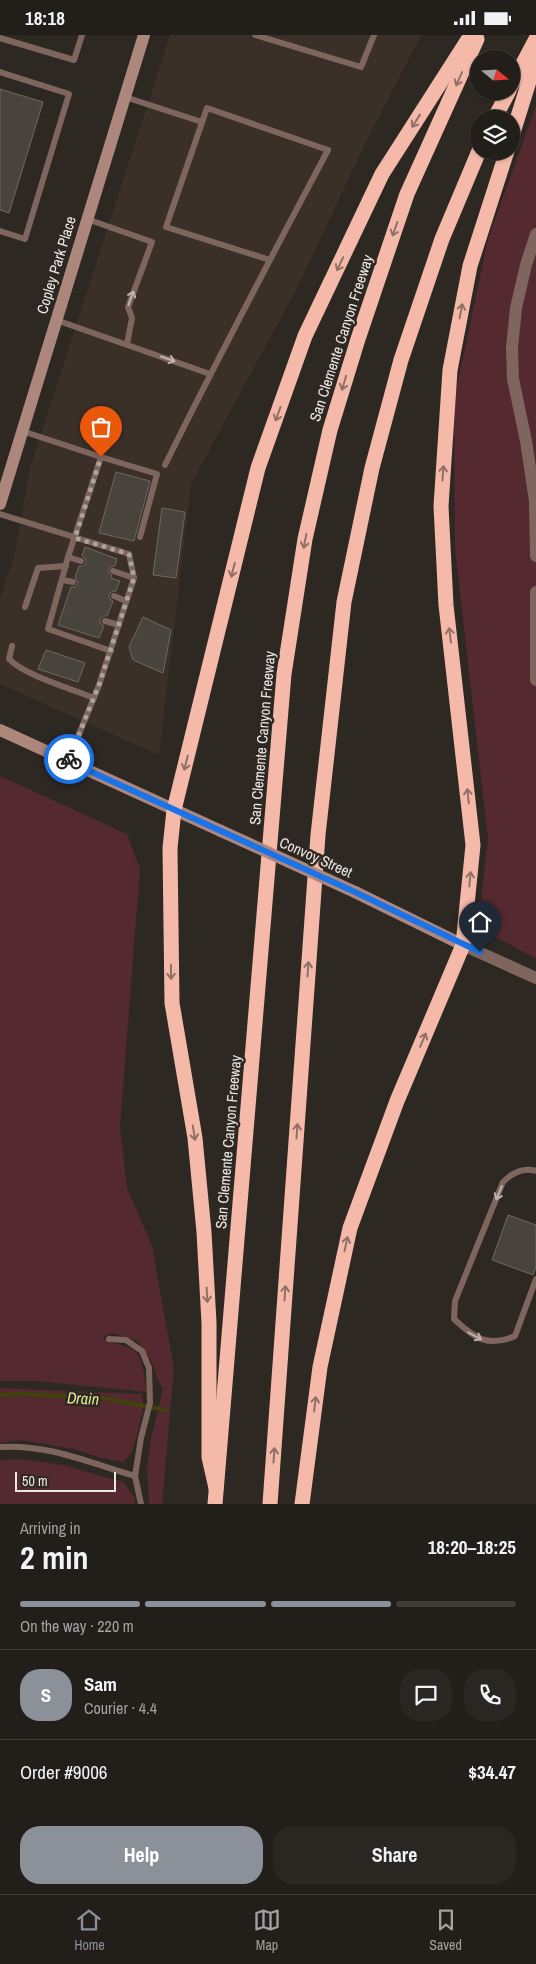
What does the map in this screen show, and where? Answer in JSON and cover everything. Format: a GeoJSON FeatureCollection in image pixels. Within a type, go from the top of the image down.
{"type":"FeatureCollection","features":[{"type":"Feature","properties":{"kind":"highway"},"geometry":{"type":"LineString","coordinates":[[216,1488],[210,1457],[209,1323],[204,1232],[196,1147],[172,1003],[170,848],[174,810],[258,468],[305,336],[382,174],[470,35]]}},
{"type":"Feature","properties":{"kind":"highway","name":"San Clemente Canyon Freeway"},"geometry":{"type":"LineString","coordinates":[[215,1504],[284,674],[305,539],[330,430],[358,339],[407,194],[479,35]]}},
{"type":"Feature","properties":{"kind":"highway"},"geometry":{"type":"LineString","coordinates":[[520,69],[536,39]]}},
{"type":"Feature","properties":{"kind":"highway"},"geometry":{"type":"LineString","coordinates":[[520,110],[536,59]]}},
{"type":"Feature","properties":{"kind":"highway"},"geometry":{"type":"LineString","coordinates":[[270,1504],[318,835],[344,602],[372,468],[401,360],[442,239],[475,160]]}},
{"type":"Feature","properties":{"kind":"highway"},"geometry":{"type":"LineString","coordinates":[[302,1504],[320,1367],[350,1229],[397,1101],[463,945],[473,845],[446,605],[441,506],[450,370],[470,266],[504,160]]}},
{"type":"Feature","properties":{"kind":"main road","name":"Copley Park Place"},"geometry":{"type":"LineString","coordinates":[[0,504],[144,35]]}},
{"type":"Feature","properties":{"kind":"main road","name":"Convoy Street"},"geometry":{"type":"LineString","coordinates":[[0,730],[355,892],[463,945]]}},
{"type":"Feature","properties":{"kind":"street"},"geometry":{"type":"LineString","coordinates":[[536,234],[526,265],[516,309],[512,348],[513,379],[526,441],[535,501],[536,556]]}},
{"type":"Feature","properties":{"kind":"street"},"geometry":{"type":"LineString","coordinates":[[536,592],[536,680]]}},
{"type":"Feature","properties":{"kind":"street","name":"Convoy Street"},"geometry":{"type":"LineString","coordinates":[[463,945],[536,978]]}},
{"type":"Feature","properties":{"kind":"lane"},"geometry":{"type":"LineString","coordinates":[[0,38],[74,60],[82,35]]}},
{"type":"Feature","properties":{"kind":"lane"},"geometry":{"type":"LineString","coordinates":[[255,35],[361,67],[374,35]]}},
{"type":"Feature","properties":{"kind":"lane"},"geometry":{"type":"LineString","coordinates":[[0,72],[69,94],[26,239],[0,231]]}},
{"type":"Feature","properties":{"kind":"lane"},"geometry":{"type":"LineString","coordinates":[[125,97],[202,122]]}},
{"type":"Feature","properties":{"kind":"lane"},"geometry":{"type":"LineString","coordinates":[[165,465],[210,374],[270,261],[328,150],[207,108],[166,227],[270,261]]}},
{"type":"Feature","properties":{"kind":"lane"},"geometry":{"type":"LineString","coordinates":[[87,219],[152,242],[128,307],[132,318],[127,345]]}},
{"type":"Feature","properties":{"kind":"lane"},"geometry":{"type":"LineString","coordinates":[[56,320],[210,374]]}},
{"type":"Feature","properties":{"kind":"lane"},"geometry":{"type":"LineString","coordinates":[[22,431],[157,474],[140,537]]}},
{"type":"Feature","properties":{"kind":"lane"},"geometry":{"type":"LineString","coordinates":[[101,457],[68,557],[48,629],[111,651]]}},
{"type":"Feature","properties":{"kind":"lane"},"geometry":{"type":"LineString","coordinates":[[0,515],[129,554],[134,578],[111,651],[68,761]]}},
{"type":"Feature","properties":{"kind":"lane"},"geometry":{"type":"LineString","coordinates":[[68,557],[81,561]]}},
{"type":"Feature","properties":{"kind":"lane"},"geometry":{"type":"LineString","coordinates":[[26,607],[38,568],[66,566]]}},
{"type":"Feature","properties":{"kind":"lane"},"geometry":{"type":"LineString","coordinates":[[114,571],[134,578]]}},
{"type":"Feature","properties":{"kind":"lane"},"geometry":{"type":"LineString","coordinates":[[63,580],[73,582]]}},
{"type":"Feature","properties":{"kind":"lane"},"geometry":{"type":"LineString","coordinates":[[114,596],[126,601]]}},
{"type":"Feature","properties":{"kind":"lane"},"geometry":{"type":"LineString","coordinates":[[56,604],[64,607]]}},
{"type":"Feature","properties":{"kind":"lane"},"geometry":{"type":"LineString","coordinates":[[105,621],[119,625]]}},
{"type":"Feature","properties":{"kind":"lane"},"geometry":{"type":"LineString","coordinates":[[12,645],[10,659],[13,663],[32,674],[94,698]]}},
{"type":"Feature","properties":{"kind":"lane"},"geometry":{"type":"LineString","coordinates":[[536,1171],[530,1169],[512,1173],[503,1182],[455,1301],[454,1319],[467,1332],[484,1341],[502,1342],[515,1336],[536,1279]]}},
{"type":"Feature","properties":{"kind":"lane"},"geometry":{"type":"LineString","coordinates":[[109,1339],[126,1340],[142,1351],[149,1368],[150,1403],[135,1476],[142,1504]]}},
{"type":"Feature","properties":{"kind":"lane"},"geometry":{"type":"LineString","coordinates":[[0,1447],[45,1449],[74,1456],[135,1476]]}},
{"type":"Feature","properties":{"kind":"shaded area"},"geometry":{"type":"Polygon","coordinates":[[[170,35],[421,35],[365,144],[298,286],[191,484],[159,755],[0,684],[0,599],[15,553],[30,468],[170,35]]]}},
{"type":"Feature","properties":{"kind":"shaded area"},"geometry":{"type":"Polygon","coordinates":[[[536,106],[536,959],[478,927],[488,839],[455,549],[454,400],[488,239],[517,160],[520,160],[520,150],[536,106]]]}},
{"type":"Feature","properties":{"kind":"shaded area"},"geometry":{"type":"Polygon","coordinates":[[[0,776],[127,834],[140,869],[120,1127],[127,1188],[152,1246],[174,1368],[162,1504],[149,1504],[147,1468],[151,1439],[163,1389],[152,1362],[138,1341],[112,1333],[102,1337],[127,1347],[137,1354],[142,1366],[147,1392],[38,1381],[0,1381],[0,776]]]}},
{"type":"Feature","properties":{"kind":"shaded area"},"geometry":{"type":"Polygon","coordinates":[[[0,1388],[142,1394],[143,1410],[132,1453],[123,1462],[101,1458],[74,1449],[21,1440],[0,1443],[0,1388]]]}},
{"type":"Feature","properties":{"kind":"shaded area"},"geometry":{"type":"Polygon","coordinates":[[[21,1459],[63,1465],[123,1482],[135,1498],[135,1504],[0,1504],[0,1460],[21,1459]]]}},
{"type":"Feature","properties":{"kind":"building"},"geometry":{"type":"Polygon","coordinates":[[[0,89],[43,102],[9,213],[0,210],[0,89]]]}},
{"type":"Feature","properties":{"kind":"building"},"geometry":{"type":"Polygon","coordinates":[[[116,472],[150,481],[134,541],[99,533],[116,472]]]}},
{"type":"Feature","properties":{"kind":"building"},"geometry":{"type":"Polygon","coordinates":[[[162,508],[185,512],[176,578],[153,575],[162,508]]]}},
{"type":"Feature","properties":{"kind":"building"},"geometry":{"type":"Polygon","coordinates":[[[85,547],[117,559],[115,566],[110,567],[108,572],[112,576],[111,578],[120,581],[116,591],[111,592],[109,595],[113,601],[107,616],[103,616],[100,619],[100,623],[104,626],[99,638],[58,625],[71,587],[75,587],[78,583],[75,577],[79,566],[83,566],[86,563],[86,559],[82,556],[85,547]]]}},
{"type":"Feature","properties":{"kind":"building"},"geometry":{"type":"Polygon","coordinates":[[[143,617],[171,630],[163,673],[133,660],[129,647],[143,617]]]}},
{"type":"Feature","properties":{"kind":"building"},"geometry":{"type":"Polygon","coordinates":[[[46,650],[85,663],[78,682],[38,669],[46,650]]]}},
{"type":"Feature","properties":{"kind":"building"},"geometry":{"type":"Polygon","coordinates":[[[508,1215],[536,1225],[536,1267],[533,1275],[492,1260],[508,1215]]]}},
{"type":"Feature","properties":{"kind":"waterway","name":"Drain"},"geometry":{"type":"LineString","coordinates":[[0,1395],[20,1394],[102,1398],[166,1410]]}},
{"type":"Feature","properties":{"kind":"way so far"},"geometry":{"type":"LineString","coordinates":[[69,759],[99,685],[134,578],[129,554],[75,538],[101,457]]}},
{"type":"Feature","properties":{"kind":"route"},"geometry":{"type":"LineString","coordinates":[[69,759],[68,761],[72,763],[355,892],[480,952]]}}]}
